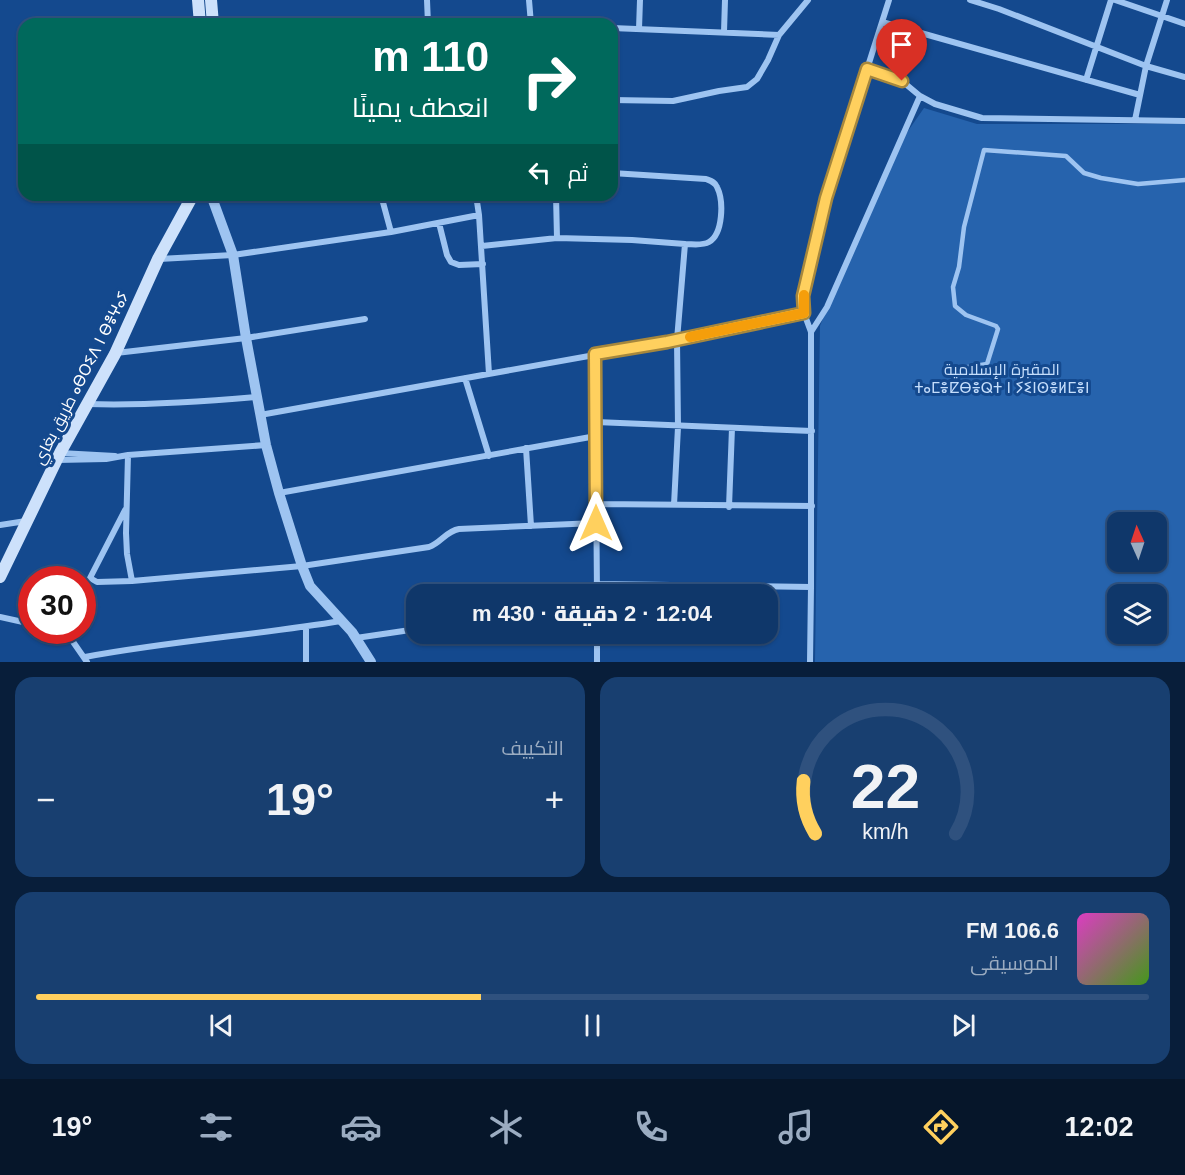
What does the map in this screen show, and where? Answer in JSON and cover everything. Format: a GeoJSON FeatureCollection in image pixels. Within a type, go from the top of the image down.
{"type":"FeatureCollection","features":[{"type":"Feature","properties":{"kind":"main road"},"geometry":{"type":"LineString","coordinates":[[198,0],[200,18]]}},
{"type":"Feature","properties":{"kind":"main road"},"geometry":{"type":"LineString","coordinates":[[211,0],[212,18]]}},
{"type":"Feature","properties":{"kind":"main road","name":"طريق بغاي ⴰⴱⵔⵉⴷ ⵏ ⴱⴻⵖⴰⵢ"},"geometry":{"type":"LineString","coordinates":[[0,577],[58,456],[115,354],[158,259],[191,201]]}},
{"type":"Feature","properties":{"kind":"street"},"geometry":{"type":"LineString","coordinates":[[427,0],[428,18]]}},
{"type":"Feature","properties":{"kind":"street"},"geometry":{"type":"LineString","coordinates":[[529,0],[530,18]]}},
{"type":"Feature","properties":{"kind":"street"},"geometry":{"type":"LineString","coordinates":[[639,0],[639,29]]}},
{"type":"Feature","properties":{"kind":"street"},"geometry":{"type":"LineString","coordinates":[[724,32],[725,0]]}},
{"type":"Feature","properties":{"kind":"street"},"geometry":{"type":"LineString","coordinates":[[618,100],[673,101],[747,87],[757,79],[778,35],[808,0]]}},
{"type":"Feature","properties":{"kind":"street"},"geometry":{"type":"LineString","coordinates":[[810,662],[811,332],[804,313],[803,296],[826,198],[889,0]]}},
{"type":"Feature","properties":{"kind":"street"},"geometry":{"type":"LineString","coordinates":[[970,0],[1146,66],[1185,76]]}},
{"type":"Feature","properties":{"kind":"street"},"geometry":{"type":"LineString","coordinates":[[1086,80],[1111,0]]}},
{"type":"Feature","properties":{"kind":"street"},"geometry":{"type":"LineString","coordinates":[[1115,0],[1185,24]]}},
{"type":"Feature","properties":{"kind":"street"},"geometry":{"type":"LineString","coordinates":[[1135,120],[1146,66],[1167,0]]}},
{"type":"Feature","properties":{"kind":"street"},"geometry":{"type":"LineString","coordinates":[[882,22],[1140,95]]}},
{"type":"Feature","properties":{"kind":"street"},"geometry":{"type":"LineString","coordinates":[[618,28],[778,35]]}},
{"type":"Feature","properties":{"kind":"street"},"geometry":{"type":"LineString","coordinates":[[867,69],[902,81],[920,96],[935,104],[982,118],[1185,121]]}},
{"type":"Feature","properties":{"kind":"street"},"geometry":{"type":"LineString","coordinates":[[811,332],[827,307],[920,96]]}},
{"type":"Feature","properties":{"kind":"street"},"geometry":{"type":"LineString","coordinates":[[482,246],[557,238],[703,245],[716,236],[720,220],[720,199],[713,182],[706,179],[618,173]]}},
{"type":"Feature","properties":{"kind":"street"},"geometry":{"type":"LineString","coordinates":[[213,201],[233,255],[266,445],[302,566],[310,586],[356,638],[371,662]]}},
{"type":"Feature","properties":{"kind":"street"},"geometry":{"type":"LineString","coordinates":[[383,201],[391,232]]}},
{"type":"Feature","properties":{"kind":"street"},"geometry":{"type":"LineString","coordinates":[[477,201],[482,246],[489,374]]}},
{"type":"Feature","properties":{"kind":"street"},"geometry":{"type":"LineString","coordinates":[[556,201],[557,238]]}},
{"type":"Feature","properties":{"kind":"street"},"geometry":{"type":"LineString","coordinates":[[158,259],[233,255],[391,232],[479,215]]}},
{"type":"Feature","properties":{"kind":"street"},"geometry":{"type":"LineString","coordinates":[[439,223],[451,262],[459,265],[483,264]]}},
{"type":"Feature","properties":{"kind":"street"},"geometry":{"type":"LineString","coordinates":[[674,506],[678,427],[677,340],[685,244]]}},
{"type":"Feature","properties":{"kind":"street"},"geometry":{"type":"LineString","coordinates":[[260,415],[677,340],[804,313]]}},
{"type":"Feature","properties":{"kind":"street"},"geometry":{"type":"LineString","coordinates":[[115,354],[246,338],[365,319]]}},
{"type":"Feature","properties":{"kind":"street"},"geometry":{"type":"LineString","coordinates":[[595,354],[596,584]]}},
{"type":"Feature","properties":{"kind":"street"},"geometry":{"type":"LineString","coordinates":[[465,378],[489,456]]}},
{"type":"Feature","properties":{"kind":"street"},"geometry":{"type":"LineString","coordinates":[[87,404],[182,404],[257,397]]}},
{"type":"Feature","properties":{"kind":"street"},"geometry":{"type":"LineString","coordinates":[[596,422],[812,431]]}},
{"type":"Feature","properties":{"kind":"street"},"geometry":{"type":"LineString","coordinates":[[729,507],[732,428]]}},
{"type":"Feature","properties":{"kind":"street"},"geometry":{"type":"LineString","coordinates":[[279,493],[596,436]]}},
{"type":"Feature","properties":{"kind":"street"},"geometry":{"type":"LineString","coordinates":[[58,456],[106,459],[115,456],[266,445]]}},
{"type":"Feature","properties":{"kind":"street"},"geometry":{"type":"LineString","coordinates":[[526,448],[531,526]]}},
{"type":"Feature","properties":{"kind":"street"},"geometry":{"type":"LineString","coordinates":[[128,455],[127,554],[132,581]]}},
{"type":"Feature","properties":{"kind":"street"},"geometry":{"type":"LineString","coordinates":[[596,504],[812,506]]}},
{"type":"Feature","properties":{"kind":"street"},"geometry":{"type":"LineString","coordinates":[[126,506],[90,578],[97,582],[302,566],[429,547],[436,545],[447,533],[459,528],[596,523]]}},
{"type":"Feature","properties":{"kind":"street"},"geometry":{"type":"LineString","coordinates":[[0,525],[28,521]]}},
{"type":"Feature","properties":{"kind":"street"},"geometry":{"type":"LineString","coordinates":[[778,587],[812,587]]}},
{"type":"Feature","properties":{"kind":"street"},"geometry":{"type":"LineString","coordinates":[[0,617],[18,621]]}},
{"type":"Feature","properties":{"kind":"street"},"geometry":{"type":"LineString","coordinates":[[75,644],[86,659],[129,648],[341,621]]}},
{"type":"Feature","properties":{"kind":"street"},"geometry":{"type":"LineString","coordinates":[[306,627],[306,662]]}},
{"type":"Feature","properties":{"kind":"street"},"geometry":{"type":"LineString","coordinates":[[356,638],[406,631]]}},
{"type":"Feature","properties":{"kind":"street"},"geometry":{"type":"LineString","coordinates":[[597,644],[597,662]]}},
{"type":"Feature","properties":{"kind":"lane"},"geometry":{"type":"LineString","coordinates":[[962,368],[987,364],[998,329],[996,326],[966,315],[955,306],[953,287],[959,267],[964,227],[984,150],[1066,156],[1084,173],[1138,184],[1185,180]]}},
{"type":"Feature","properties":{"kind":"green space","name":"المقبرة الإسلامية ⵜⴰⵎⴻⵇⴱⴻⵕⵜ ⵏ ⵢⵉⵏⵙⴻⵍⵎⴻⵏ"},"geometry":{"type":"Polygon","coordinates":[[[924,108],[977,124],[1185,124],[1185,662],[815,662],[820,326],[850,249],[901,141],[924,108]]]}},
{"type":"Feature","properties":{"kind":"slow traffic"},"geometry":{"type":"LineString","coordinates":[[690,337],[804,313],[804,295]]}},
{"type":"Feature","properties":{"kind":"route"},"geometry":{"type":"LineString","coordinates":[[596,523],[595,354],[667,342],[804,313],[803,296],[826,198],[867,69],[902,81]]}}]}
